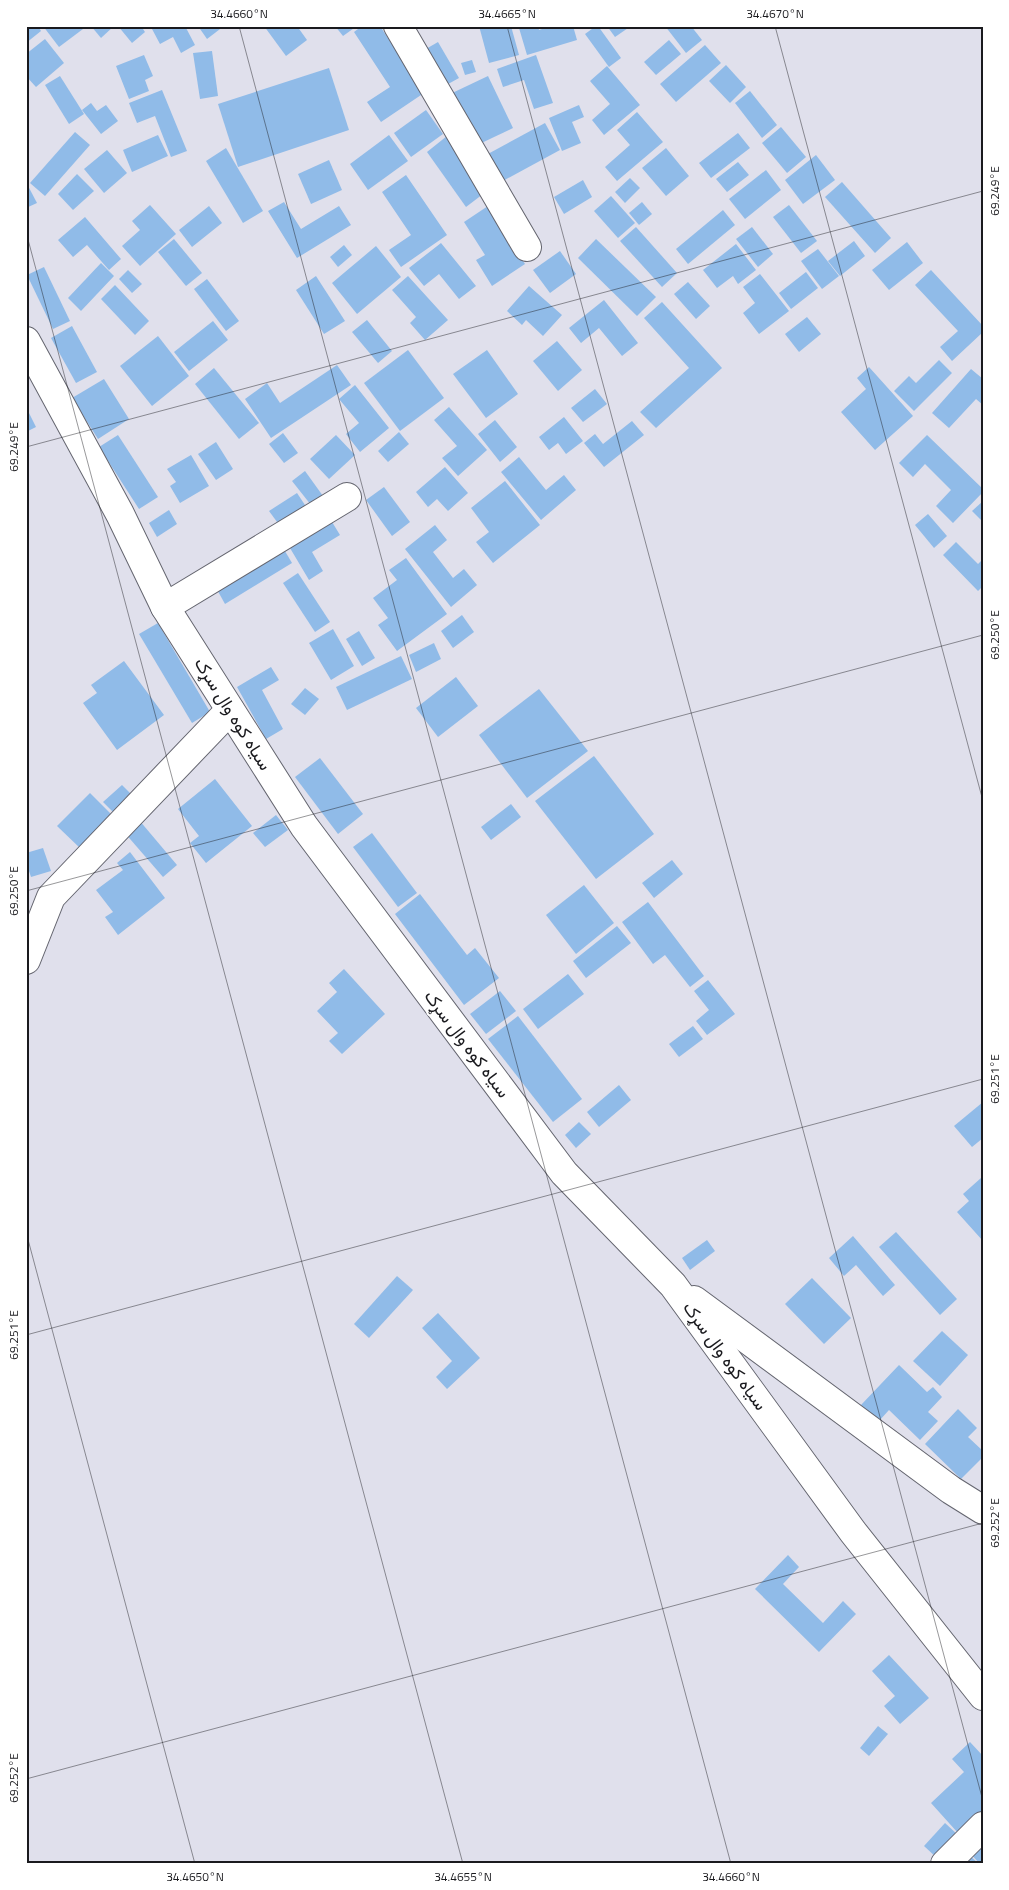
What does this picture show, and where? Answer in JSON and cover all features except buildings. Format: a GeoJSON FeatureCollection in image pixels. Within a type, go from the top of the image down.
{"type":"FeatureCollection","features":[{"type":"Feature","properties":{"kind":"street"},"geometry":{"type":"LineString","coordinates":[[398,26],[527,247]]}},
{"type":"Feature","properties":{"kind":"street","name":"سیاه کوه وال سړک"},"geometry":{"type":"LineString","coordinates":[[26,341],[120,514],[165,607],[304,826],[564,1173],[673,1285],[853,1532],[983,1696]]}},
{"type":"Feature","properties":{"kind":"street"},"geometry":{"type":"LineString","coordinates":[[165,607],[348,497]]}},
{"type":"Feature","properties":{"kind":"street"},"geometry":{"type":"LineString","coordinates":[[26,960],[51,897],[230,710]]}},
{"type":"Feature","properties":{"kind":"street"},"geometry":{"type":"LineString","coordinates":[[673,1285],[951,1490],[983,1510]]}},
{"type":"Feature","properties":{"kind":"street"},"geometry":{"type":"LineString","coordinates":[[945,1864],[983,1826]]}}]}
